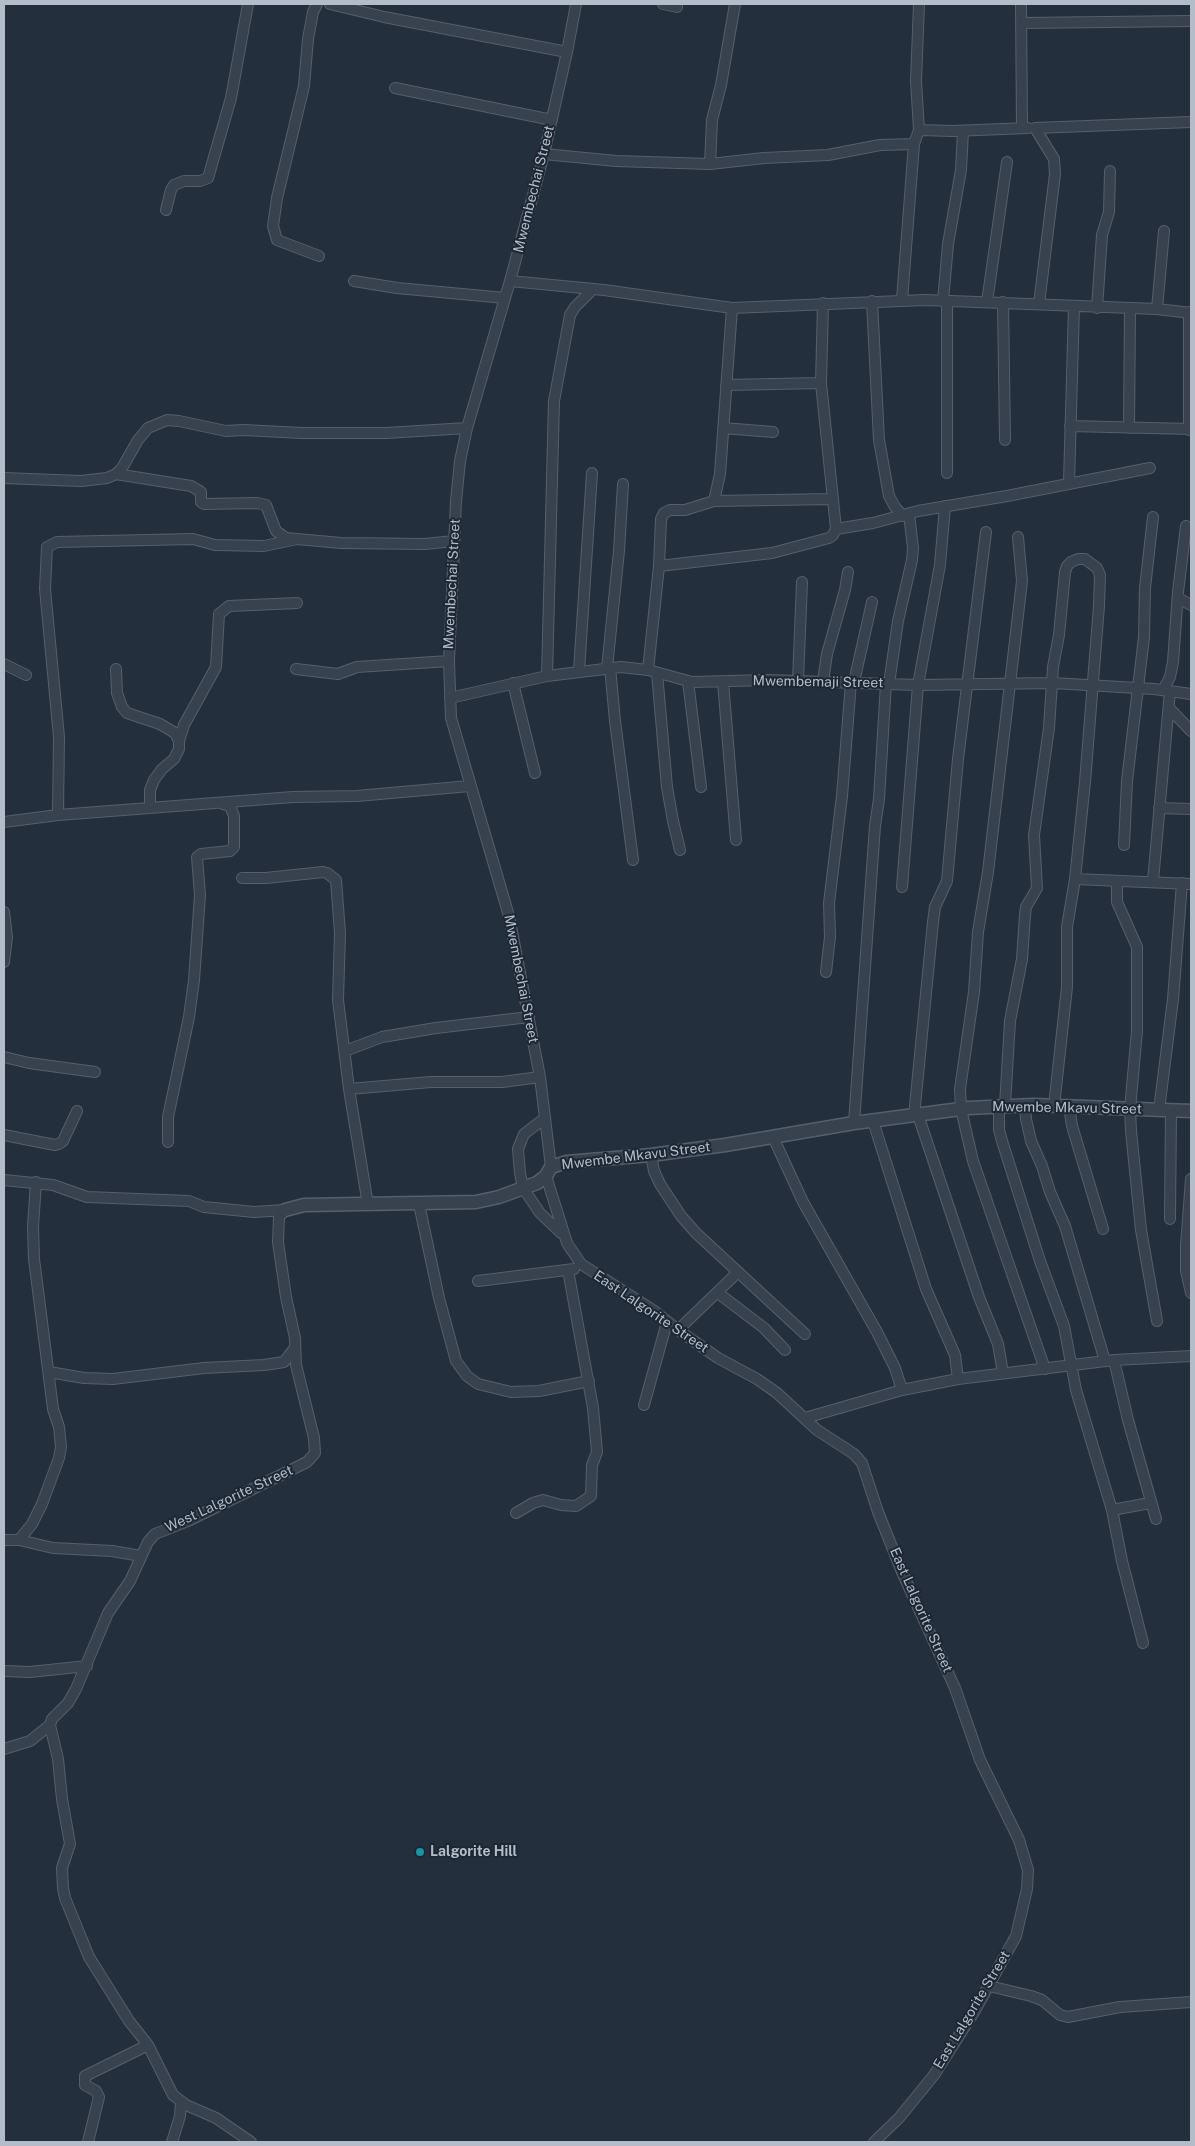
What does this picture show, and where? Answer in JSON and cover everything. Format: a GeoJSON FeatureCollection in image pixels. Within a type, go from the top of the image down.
{"type":"FeatureCollection","features":[{"type":"Feature","properties":{"kind":"street"},"geometry":{"type":"LineString","coordinates":[[166,210],[174,185],[184,181],[200,181],[208,178],[231,98],[248,4]]}},
{"type":"Feature","properties":{"kind":"street"},"geometry":{"type":"LineString","coordinates":[[317,4],[313,12],[308,39],[304,86],[277,198],[273,226],[277,240],[319,256]]}},
{"type":"Feature","properties":{"kind":"street"},"geometry":{"type":"LineString","coordinates":[[330,4],[384,17],[567,52]]}},
{"type":"Feature","properties":{"kind":"street","name":"Mwembechai Street"},"geometry":{"type":"LineString","coordinates":[[549,1172],[540,1077],[529,1017],[509,916],[451,718],[448,661],[458,476],[467,428],[510,282],[544,154],[576,4]]}},
{"type":"Feature","properties":{"kind":"street"},"geometry":{"type":"LineString","coordinates":[[663,4],[677,7]]}},
{"type":"Feature","properties":{"kind":"street"},"geometry":{"type":"LineString","coordinates":[[710,164],[712,120],[721,85],[735,4]]}},
{"type":"Feature","properties":{"kind":"street"},"geometry":{"type":"LineString","coordinates":[[902,300],[914,144],[919,130],[916,81],[919,4]]}},
{"type":"Feature","properties":{"kind":"street"},"geometry":{"type":"LineString","coordinates":[[1021,4],[1022,128]]}},
{"type":"Feature","properties":{"kind":"street"},"geometry":{"type":"LineString","coordinates":[[1022,23],[1191,21]]}},
{"type":"Feature","properties":{"kind":"street"},"geometry":{"type":"LineString","coordinates":[[395,88],[552,120]]}},
{"type":"Feature","properties":{"kind":"street"},"geometry":{"type":"LineString","coordinates":[[919,130],[963,131],[1191,122]]}},
{"type":"Feature","properties":{"kind":"street"},"geometry":{"type":"LineString","coordinates":[[1035,128],[1054,159],[1055,174],[1040,304]]}},
{"type":"Feature","properties":{"kind":"street"},"geometry":{"type":"LineString","coordinates":[[947,473],[945,301],[948,244],[961,170],[963,131]]}},
{"type":"Feature","properties":{"kind":"street"},"geometry":{"type":"LineString","coordinates":[[544,154],[616,161],[710,164],[764,158],[828,155],[880,145],[914,144]]}},
{"type":"Feature","properties":{"kind":"street"},"geometry":{"type":"LineString","coordinates":[[987,302],[1007,162]]}},
{"type":"Feature","properties":{"kind":"street"},"geometry":{"type":"LineString","coordinates":[[1097,308],[1102,235],[1109,212],[1110,170]]}},
{"type":"Feature","properties":{"kind":"street"},"geometry":{"type":"LineString","coordinates":[[1157,309],[1164,231]]}},
{"type":"Feature","properties":{"kind":"street"},"geometry":{"type":"LineString","coordinates":[[354,281],[397,288],[505,298]]}},
{"type":"Feature","properties":{"kind":"street"},"geometry":{"type":"LineString","coordinates":[[510,282],[593,289],[732,308],[902,300],[1003,302],[1190,312],[1190,430],[1070,426]]}},
{"type":"Feature","properties":{"kind":"street"},"geometry":{"type":"LineString","coordinates":[[547,676],[554,401],[570,315],[575,307],[593,289]]}},
{"type":"Feature","properties":{"kind":"street"},"geometry":{"type":"LineString","coordinates":[[854,1123],[888,683],[913,548],[906,515],[895,507],[889,496],[879,440],[872,301]]}},
{"type":"Feature","properties":{"kind":"street"},"geometry":{"type":"LineString","coordinates":[[1003,302],[1004,440]]}},
{"type":"Feature","properties":{"kind":"street"},"geometry":{"type":"LineString","coordinates":[[659,566],[772,553],[829,538],[833,535],[836,529],[821,383],[823,303]]}},
{"type":"Feature","properties":{"kind":"street"},"geometry":{"type":"LineString","coordinates":[[1069,482],[1074,306]]}},
{"type":"Feature","properties":{"kind":"street"},"geometry":{"type":"LineString","coordinates":[[714,500],[720,474],[732,308]]}},
{"type":"Feature","properties":{"kind":"street"},"geometry":{"type":"LineString","coordinates":[[1129,428],[1130,308]]}},
{"type":"Feature","properties":{"kind":"street"},"geometry":{"type":"LineString","coordinates":[[726,385],[821,383]]}},
{"type":"Feature","properties":{"kind":"street"},"geometry":{"type":"LineString","coordinates":[[4,478],[81,480],[108,478],[116,474],[126,463],[138,440],[148,428],[167,420],[226,432],[243,430],[302,433],[386,433],[467,428]]}},
{"type":"Feature","properties":{"kind":"street"},"geometry":{"type":"LineString","coordinates":[[723,428],[773,432]]}},
{"type":"Feature","properties":{"kind":"street"},"geometry":{"type":"LineString","coordinates":[[836,529],[945,506],[1008,496],[1069,482],[1150,468]]}},
{"type":"Feature","properties":{"kind":"street"},"geometry":{"type":"LineString","coordinates":[[579,670],[592,473]]}},
{"type":"Feature","properties":{"kind":"street"},"geometry":{"type":"LineString","coordinates":[[116,474],[197,488],[202,494],[202,504],[257,503],[266,505],[276,531],[286,538],[341,543],[424,544],[454,541]]}},
{"type":"Feature","properties":{"kind":"street"},"geometry":{"type":"LineString","coordinates":[[623,484],[608,668],[633,860]]}},
{"type":"Feature","properties":{"kind":"street"},"geometry":{"type":"LineString","coordinates":[[680,850],[667,787],[652,671],[662,516],[670,510],[686,510],[714,500],[832,498]]}},
{"type":"Feature","properties":{"kind":"street"},"geometry":{"type":"LineString","coordinates":[[902,887],[918,685],[940,565],[945,506]]}},
{"type":"Feature","properties":{"kind":"street"},"geometry":{"type":"LineString","coordinates":[[1124,845],[1128,782],[1153,518]]}},
{"type":"Feature","properties":{"kind":"street"},"geometry":{"type":"LineString","coordinates":[[1153,881],[1168,708],[1166,690],[1174,662],[1178,598],[1186,526]]}},
{"type":"Feature","properties":{"kind":"street"},"geometry":{"type":"LineString","coordinates":[[986,532],[967,684],[947,881],[935,907],[933,922],[916,1116],[979,1297],[998,1344],[1002,1373]]}},
{"type":"Feature","properties":{"kind":"street"},"geometry":{"type":"LineString","coordinates":[[1018,537],[1022,581],[988,872],[978,932],[973,1002],[962,1072],[961,1109],[973,1161],[1045,1369]]}},
{"type":"Feature","properties":{"kind":"street"},"geometry":{"type":"LineString","coordinates":[[58,815],[59,737],[45,589],[47,547],[57,542],[193,539],[215,545],[264,546],[297,539]]}},
{"type":"Feature","properties":{"kind":"street"},"geometry":{"type":"LineString","coordinates":[[1054,1106],[1067,987],[1067,927],[1075,879],[1093,687],[1100,575],[1097,568],[1085,559],[1071,562],[1066,566],[1065,572],[1049,728],[1034,835],[1037,888],[1026,907],[1022,959],[1010,1021],[999,1130],[1040,1261],[1064,1326],[1073,1365],[1076,1390],[1112,1510],[1122,1561],[1143,1643]]}},
{"type":"Feature","properties":{"kind":"street"},"geometry":{"type":"LineString","coordinates":[[823,681],[827,654],[845,590],[848,572]]}},
{"type":"Feature","properties":{"kind":"street"},"geometry":{"type":"LineString","coordinates":[[798,680],[802,582]]}},
{"type":"Feature","properties":{"kind":"street"},"geometry":{"type":"LineString","coordinates":[[1178,598],[1191,605]]}},
{"type":"Feature","properties":{"kind":"street"},"geometry":{"type":"LineString","coordinates":[[826,972],[830,937],[829,903],[842,796],[852,682],[872,602]]}},
{"type":"Feature","properties":{"kind":"street"},"geometry":{"type":"LineString","coordinates":[[150,808],[150,790],[154,780],[162,769],[174,759],[179,749],[179,741],[184,724],[216,667],[219,614],[229,606],[296,603]]}},
{"type":"Feature","properties":{"kind":"street"},"geometry":{"type":"LineString","coordinates":[[296,669],[338,674],[357,667],[448,661]]}},
{"type":"Feature","properties":{"kind":"street"},"geometry":{"type":"LineString","coordinates":[[4,664],[26,675]]}},
{"type":"Feature","properties":{"kind":"street","name":"Mwembemaji Street"},"geometry":{"type":"LineString","coordinates":[[450,698],[547,676],[579,670],[608,668],[652,671],[688,681],[798,680],[918,685],[1053,683],[1093,687],[1166,690],[1191,694]]}},
{"type":"Feature","properties":{"kind":"street"},"geometry":{"type":"LineString","coordinates":[[116,669],[117,693],[122,707],[127,712],[160,724],[175,733],[179,741]]}},
{"type":"Feature","properties":{"kind":"street"},"geometry":{"type":"LineString","coordinates":[[688,681],[701,787]]}},
{"type":"Feature","properties":{"kind":"street"},"geometry":{"type":"LineString","coordinates":[[723,682],[736,840]]}},
{"type":"Feature","properties":{"kind":"street"},"geometry":{"type":"LineString","coordinates":[[513,683],[535,773]]}},
{"type":"Feature","properties":{"kind":"street"},"geometry":{"type":"LineString","coordinates":[[1168,708],[1191,731]]}},
{"type":"Feature","properties":{"kind":"street"},"geometry":{"type":"LineString","coordinates":[[4,822],[58,815],[222,804],[293,797],[366,795],[470,786]]}},
{"type":"Feature","properties":{"kind":"street"},"geometry":{"type":"LineString","coordinates":[[168,1142],[168,1117],[189,1018],[194,980],[200,895],[197,857],[201,854],[230,851],[234,847],[233,810],[230,806],[222,804]]}},
{"type":"Feature","properties":{"kind":"street"},"geometry":{"type":"LineString","coordinates":[[1159,808],[1191,809]]}},
{"type":"Feature","properties":{"kind":"street"},"geometry":{"type":"LineString","coordinates":[[242,878],[322,872],[327,873],[336,880],[340,933],[338,1000],[349,1089],[368,1205]]}},
{"type":"Feature","properties":{"kind":"street"},"geometry":{"type":"LineString","coordinates":[[1075,879],[1187,884],[1173,999],[1165,1110],[1170,1219]]}},
{"type":"Feature","properties":{"kind":"street"},"geometry":{"type":"LineString","coordinates":[[1117,881],[1117,902],[1136,947],[1137,1031],[1130,1109],[1140,1222],[1157,1321]]}},
{"type":"Feature","properties":{"kind":"street"},"geometry":{"type":"LineString","coordinates":[[4,912],[4,962]]}},
{"type":"Feature","properties":{"kind":"street"},"geometry":{"type":"LineString","coordinates":[[345,1051],[382,1038],[436,1028],[529,1017]]}},
{"type":"Feature","properties":{"kind":"street"},"geometry":{"type":"LineString","coordinates":[[4,1057],[29,1063],[95,1072]]}},
{"type":"Feature","properties":{"kind":"street"},"geometry":{"type":"LineString","coordinates":[[349,1089],[431,1082],[502,1082],[540,1077]]}},
{"type":"Feature","properties":{"kind":"street"},"geometry":{"type":"LineString","coordinates":[[1025,1105],[1027,1125],[1032,1141],[1050,1192],[1065,1226],[1109,1360],[1156,1519]]}},
{"type":"Feature","properties":{"kind":"street","name":"Mwembe Mkavu Street"},"geometry":{"type":"LineString","coordinates":[[4,1180],[53,1185],[87,1197],[189,1201],[204,1207],[254,1212],[285,1210],[304,1205],[476,1202],[537,1183],[549,1172],[567,1162],[651,1155],[773,1138],[854,1123],[961,1109],[1025,1105],[1191,1111]]}},
{"type":"Feature","properties":{"kind":"street"},"geometry":{"type":"LineString","coordinates":[[1068,1106],[1072,1126],[1103,1229]]}},
{"type":"Feature","properties":{"kind":"street"},"geometry":{"type":"LineString","coordinates":[[4,1135],[34,1142],[59,1144],[63,1141],[77,1111]]}},
{"type":"Feature","properties":{"kind":"street"},"geometry":{"type":"LineString","coordinates":[[545,1118],[524,1134],[518,1149],[523,1188],[540,1213],[565,1237]]}},
{"type":"Feature","properties":{"kind":"street"},"geometry":{"type":"LineString","coordinates":[[873,1121],[926,1288],[955,1355],[958,1380]]}},
{"type":"Feature","properties":{"kind":"street"},"geometry":{"type":"LineString","coordinates":[[773,1138],[803,1202],[877,1332],[895,1368],[902,1390]]}},
{"type":"Feature","properties":{"kind":"street"},"geometry":{"type":"LineString","coordinates":[[651,1155],[654,1171],[660,1184],[681,1216],[737,1273],[806,1334]]}},
{"type":"Feature","properties":{"kind":"street","name":"East Lalgorite Street"},"geometry":{"type":"LineString","coordinates":[[549,1172],[565,1237],[574,1256],[585,1267],[653,1310],[718,1358],[770,1388],[823,1434],[854,1454],[865,1468],[878,1512],[902,1572],[955,1688],[980,1760],[1018,1840],[1028,1870],[1027,1889],[1016,1936],[969,2020],[934,2075],[899,2118],[874,2142]]}},
{"type":"Feature","properties":{"kind":"street"},"geometry":{"type":"LineString","coordinates":[[1191,1179],[1186,1271],[1191,1294]]}},
{"type":"Feature","properties":{"kind":"street"},"geometry":{"type":"LineString","coordinates":[[19,1540],[32,1524],[42,1504],[59,1458],[61,1437],[53,1409],[32,1240],[36,1182]]}},
{"type":"Feature","properties":{"kind":"street"},"geometry":{"type":"LineString","coordinates":[[419,1204],[439,1298],[456,1361],[468,1376],[478,1384],[511,1392],[539,1391],[589,1382]]}},
{"type":"Feature","properties":{"kind":"street","name":"West Lalgorite Street"},"geometry":{"type":"LineString","coordinates":[[4,1749],[30,1742],[50,1724],[52,1719],[68,1703],[87,1666],[108,1614],[130,1581],[148,1542],[155,1534],[188,1521],[312,1458],[315,1448],[314,1438],[298,1376],[294,1349],[295,1338],[286,1297],[278,1242],[280,1216],[285,1210]]}},
{"type":"Feature","properties":{"kind":"street"},"geometry":{"type":"LineString","coordinates":[[478,1281],[585,1267]]}},
{"type":"Feature","properties":{"kind":"street"},"geometry":{"type":"LineString","coordinates":[[516,1513],[533,1503],[543,1500],[561,1505],[576,1506],[591,1496],[592,1465],[597,1452],[594,1408],[568,1270]]}},
{"type":"Feature","properties":{"kind":"street"},"geometry":{"type":"LineString","coordinates":[[678,1330],[737,1273]]}},
{"type":"Feature","properties":{"kind":"street"},"geometry":{"type":"LineString","coordinates":[[718,1293],[764,1328],[785,1350]]}},
{"type":"Feature","properties":{"kind":"street"},"geometry":{"type":"LineString","coordinates":[[644,1405],[667,1322]]}},
{"type":"Feature","properties":{"kind":"street"},"geometry":{"type":"LineString","coordinates":[[49,1372],[84,1378],[113,1379],[204,1368],[264,1365],[284,1362],[294,1349]]}},
{"type":"Feature","properties":{"kind":"street"},"geometry":{"type":"LineString","coordinates":[[805,1418],[902,1390],[958,1380],[1109,1360],[1191,1356]]}},
{"type":"Feature","properties":{"kind":"street"},"geometry":{"type":"LineString","coordinates":[[1112,1510],[1150,1502]]}},
{"type":"Feature","properties":{"kind":"street"},"geometry":{"type":"LineString","coordinates":[[4,1540],[19,1540],[53,1548],[112,1551],[141,1556]]}},
{"type":"Feature","properties":{"kind":"street"},"geometry":{"type":"LineString","coordinates":[[4,1671],[30,1672],[87,1666]]}},
{"type":"Feature","properties":{"kind":"street"},"geometry":{"type":"LineString","coordinates":[[50,1724],[58,1759],[62,1799],[70,1844],[62,1868],[65,1898],[89,1957],[129,2021],[148,2045],[157,2061],[168,2090],[181,2102],[216,2118],[251,2142]]}},
{"type":"Feature","properties":{"kind":"street"},"geometry":{"type":"LineString","coordinates":[[989,1986],[1032,1996],[1050,2006],[1054,2012],[1068,2017],[1120,2007],[1191,2002]]}},
{"type":"Feature","properties":{"kind":"street"},"geometry":{"type":"LineString","coordinates":[[88,2142],[99,2097],[96,2091],[85,2086],[85,2076],[148,2045]]}},
{"type":"Feature","properties":{"kind":"street"},"geometry":{"type":"LineString","coordinates":[[172,2142],[178,2125],[181,2102]]}},
{"type":"Feature","properties":{"kind":"place","name":"Lalgorite Hill"},"geometry":{"type":"Point","coordinates":[420,1852]}}]}
